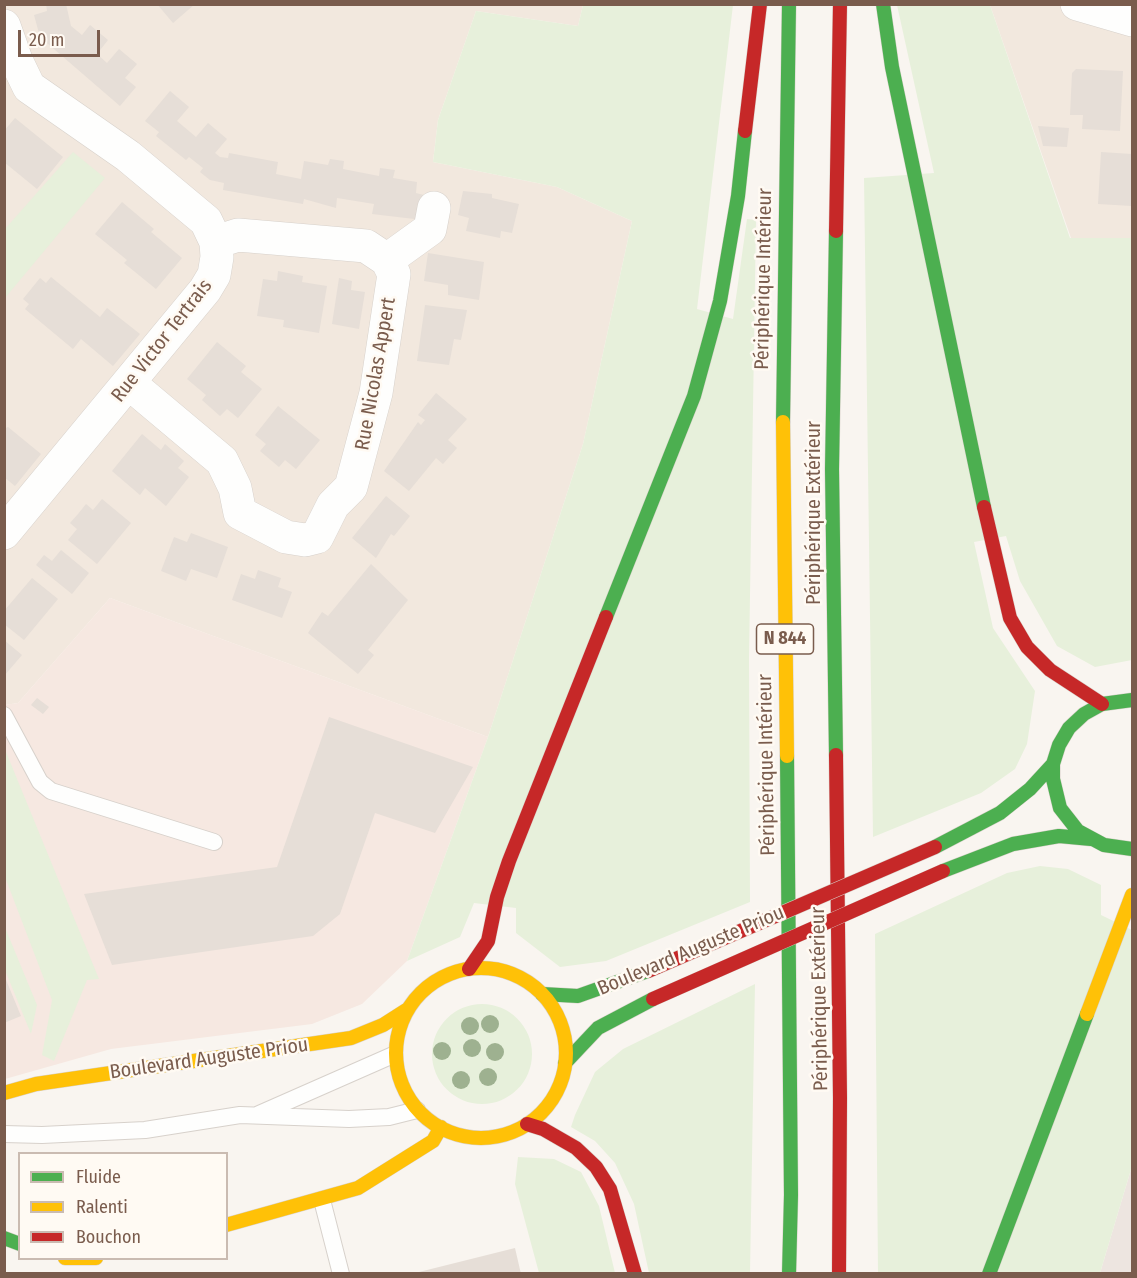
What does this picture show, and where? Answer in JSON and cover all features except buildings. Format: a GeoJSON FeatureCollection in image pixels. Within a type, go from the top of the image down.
{"type":"FeatureCollection","features":[{"type":"Feature","properties":{"kind":"main road"},"geometry":{"type":"LineString","coordinates":[[469,969],[488,941],[496,897],[508,861],[694,396],[720,301],[736,208],[760,4]]}},
{"type":"Feature","properties":{"kind":"main road","name":"Périphérique Intérieur"},"geometry":{"type":"LineString","coordinates":[[789,4],[783,378],[791,1173],[789,1274]]}},
{"type":"Feature","properties":{"kind":"main road","name":"Périphérique Extérieur"},"geometry":{"type":"LineString","coordinates":[[839,1274],[840,1098],[832,469],[840,4]]}},
{"type":"Feature","properties":{"kind":"main road"},"geometry":{"type":"LineString","coordinates":[[883,4],[892,67],[999,584],[1010,618],[1027,647],[1050,670],[1102,704]]}},
{"type":"Feature","properties":{"kind":"main road"},"geometry":{"type":"LineString","coordinates":[[1090,839],[1078,831],[1060,808],[1054,786],[1053,764],[1059,745],[1069,728],[1084,714],[1102,704],[1132,700]]}},
{"type":"Feature","properties":{"kind":"main road","name":"Boulevard Auguste Priou"},"geometry":{"type":"LineString","coordinates":[[542,994],[578,996],[648,971],[935,847],[1007,808],[1053,764]]}},
{"type":"Feature","properties":{"kind":"main road","name":"Boulevard Auguste Priou"},"geometry":{"type":"LineString","coordinates":[[566,1063],[583,1041],[598,1028],[653,999],[943,871],[1013,844],[1059,836],[1090,839],[1104,845],[1132,849]]}},
{"type":"Feature","properties":{"kind":"main road"},"geometry":{"type":"LineString","coordinates":[[989,1274],[1132,895]]}},
{"type":"Feature","properties":{"kind":"main road"},"geometry":{"type":"LineString","coordinates":[[469,969],[489,969],[508,973],[526,982],[542,994],[559,1019],[565,1041],[566,1063],[553,1098],[527,1124],[511,1132],[482,1138],[459,1135],[441,1128],[417,1110],[399,1080],[393,1055],[408,1009],[421,994],[435,982],[469,969]]}},
{"type":"Feature","properties":{"kind":"main road","name":"Boulevard Auguste Priou"},"geometry":{"type":"LineString","coordinates":[[4,1094],[36,1084],[351,1038],[383,1025],[408,1009]]}},
{"type":"Feature","properties":{"kind":"main road"},"geometry":{"type":"LineString","coordinates":[[527,1124],[543,1129],[576,1148],[596,1167],[610,1189],[629,1246],[635,1274]]}},
{"type":"Feature","properties":{"kind":"main road"},"geometry":{"type":"LineString","coordinates":[[228,1224],[322,1200],[358,1188],[433,1141],[441,1128]]}},
{"type":"Feature","properties":{"kind":"street"},"geometry":{"type":"LineString","coordinates":[[1077,4],[1132,20]]}},
{"type":"Feature","properties":{"kind":"street"},"geometry":{"type":"LineString","coordinates":[[4,26],[13,76],[129,156],[177,195],[206,221],[216,243],[238,235],[366,246],[387,260],[430,230],[434,208]]}},
{"type":"Feature","properties":{"kind":"street","name":"Rue Victor Tertrais"},"geometry":{"type":"LineString","coordinates":[[4,533],[205,290],[214,275],[216,243]]}},
{"type":"Feature","properties":{"kind":"street","name":"Rue Nicolas Appert"},"geometry":{"type":"LineString","coordinates":[[129,383],[222,461],[235,488],[240,513],[286,537],[305,540],[317,537],[333,505],[351,487],[364,448],[376,393],[394,274],[387,260]]}},
{"type":"Feature","properties":{"kind":"lane"},"geometry":{"type":"LineString","coordinates":[[4,715],[40,782],[51,791],[214,842]]}},
{"type":"Feature","properties":{"kind":"lane"},"geometry":{"type":"LineString","coordinates":[[256,1115],[393,1055]]}},
{"type":"Feature","properties":{"kind":"lane"},"geometry":{"type":"LineString","coordinates":[[4,1134],[145,1130],[240,1115],[349,1119],[389,1117],[417,1110]]}},
{"type":"Feature","properties":{"kind":"lane"},"geometry":{"type":"LineString","coordinates":[[322,1200],[341,1274]]}},
{"type":"Feature","properties":{"kind":"shaded area"},"geometry":{"type":"Polygon","coordinates":[[[5,5],[583,5],[578,26],[476,11],[438,120],[433,162],[557,187],[632,221],[583,444],[488,737],[110,598],[18,703],[5,705],[5,5]]]}},
{"type":"Feature","properties":{"kind":"shaded area"},"geometry":{"type":"Polygon","coordinates":[[[990,5],[1132,5],[1132,238],[1071,238],[990,5]]]}},
{"type":"Feature","properties":{"kind":"shaded area"},"geometry":{"type":"Polygon","coordinates":[[[110,598],[488,737],[407,961],[362,1004],[312,1024],[111,1049],[5,1079],[5,705],[18,703],[110,598]]]}},
{"type":"Feature","properties":{"kind":"shaded area"},"geometry":{"type":"Polygon","coordinates":[[[1132,1166],[1132,1273],[1100,1273],[1132,1166]]]}},
{"type":"Feature","properties":{"kind":"green space"},"geometry":{"type":"Polygon","coordinates":[[[583,5],[733,5],[697,309],[733,319],[747,219],[756,220],[749,658],[750,902],[606,961],[560,967],[516,933],[516,908],[474,903],[460,937],[407,961],[488,737],[583,444],[632,221],[557,187],[433,162],[438,120],[476,11],[578,26],[583,5]]]}},
{"type":"Feature","properties":{"kind":"green space"},"geometry":{"type":"Polygon","coordinates":[[[897,5],[990,5],[1070,238],[1132,238],[1132,660],[1095,667],[1057,646],[1020,581],[1006,536],[974,542],[993,628],[1035,691],[1027,744],[1015,769],[981,793],[873,837],[864,178],[934,173],[897,5]]]}},
{"type":"Feature","properties":{"kind":"green space"},"geometry":{"type":"Polygon","coordinates":[[[73,152],[105,178],[5,298],[5,229],[73,152]]]}},
{"type":"Feature","properties":{"kind":"green space"},"geometry":{"type":"Polygon","coordinates":[[[4,747],[99,979],[87,980],[54,1061],[42,1055],[52,1000],[5,877],[4,747]]]}},
{"type":"Feature","properties":{"kind":"green space"},"geometry":{"type":"Polygon","coordinates":[[[1040,866],[1068,869],[1101,885],[1101,915],[1132,930],[1132,1166],[1100,1273],[878,1273],[875,934],[1007,873],[1040,866]]]}},
{"type":"Feature","properties":{"kind":"green space"},"geometry":{"type":"Polygon","coordinates":[[[4,925],[37,1005],[31,1034],[5,970],[4,925]]]}},
{"type":"Feature","properties":{"kind":"green space"},"geometry":{"type":"Polygon","coordinates":[[[755,984],[750,1273],[649,1273],[634,1204],[615,1163],[595,1141],[571,1127],[575,1115],[595,1072],[623,1049],[755,984]]]}},
{"type":"Feature","properties":{"kind":"green space"},"geometry":{"type":"Polygon","coordinates":[[[482,1004],[501,1008],[517,1019],[528,1035],[532,1054],[528,1073],[517,1089],[501,1100],[482,1104],[463,1100],[447,1089],[436,1073],[432,1054],[436,1035],[447,1019],[463,1008],[482,1004]]]}},
{"type":"Feature","properties":{"kind":"green space"},"geometry":{"type":"Polygon","coordinates":[[[518,1157],[554,1159],[581,1172],[599,1206],[615,1273],[539,1273],[515,1184],[518,1157]]]}},
{"type":"Feature","properties":{"kind":"traffic: fast"},"geometry":{"type":"LineString","coordinates":[[783,422],[789,4]]}},
{"type":"Feature","properties":{"kind":"traffic: fast"},"geometry":{"type":"LineString","coordinates":[[883,4],[892,67],[984,507]]}},
{"type":"Feature","properties":{"kind":"traffic: fast"},"geometry":{"type":"LineString","coordinates":[[606,617],[694,396],[720,301],[738,196],[745,131]]}},
{"type":"Feature","properties":{"kind":"traffic: fast"},"geometry":{"type":"LineString","coordinates":[[836,231],[832,469],[836,755]]}},
{"type":"Feature","properties":{"kind":"traffic: fast"},"geometry":{"type":"LineString","coordinates":[[1132,700],[1102,704],[1084,714],[1069,728],[1059,745],[1053,764],[1053,779],[1060,808],[1078,831],[1104,845],[1132,849]]}},
{"type":"Feature","properties":{"kind":"traffic: fast"},"geometry":{"type":"LineString","coordinates":[[787,756],[791,1195],[789,1274]]}},
{"type":"Feature","properties":{"kind":"traffic: fast"},"geometry":{"type":"LineString","coordinates":[[935,847],[1000,813],[1030,789],[1053,764]]}},
{"type":"Feature","properties":{"kind":"traffic: fast"},"geometry":{"type":"LineString","coordinates":[[943,871],[1013,844],[1059,836],[1091,839]]}},
{"type":"Feature","properties":{"kind":"traffic: fast"},"geometry":{"type":"LineString","coordinates":[[542,994],[578,996],[648,971]]}},
{"type":"Feature","properties":{"kind":"traffic: fast"},"geometry":{"type":"LineString","coordinates":[[565,1063],[598,1028],[653,999]]}},
{"type":"Feature","properties":{"kind":"traffic: fast"},"geometry":{"type":"LineString","coordinates":[[989,1274],[1087,1014]]}},
{"type":"Feature","properties":{"kind":"traffic: fast"},"geometry":{"type":"LineString","coordinates":[[4,1238],[18,1243]]}},
{"type":"Feature","properties":{"kind":"traffic: slow"},"geometry":{"type":"LineString","coordinates":[[783,422],[787,756]]}},
{"type":"Feature","properties":{"kind":"traffic: slow"},"geometry":{"type":"LineString","coordinates":[[1087,1014],[1132,895]]}},
{"type":"Feature","properties":{"kind":"traffic: slow"},"geometry":{"type":"LineString","coordinates":[[481,968],[513,975],[528,982],[541,993],[552,1006],[559,1021],[566,1053],[559,1085],[552,1100],[541,1113],[528,1124],[513,1131],[481,1138],[449,1131],[434,1124],[421,1113],[410,1100],[403,1085],[396,1053],[403,1021],[410,1006],[421,993],[434,982],[449,975],[481,968]]}},
{"type":"Feature","properties":{"kind":"traffic: slow"},"geometry":{"type":"LineString","coordinates":[[4,1093],[36,1084],[351,1038],[383,1025],[408,1009]]}},
{"type":"Feature","properties":{"kind":"traffic: slow"},"geometry":{"type":"LineString","coordinates":[[228,1224],[358,1188],[433,1141],[441,1127]]}},
{"type":"Feature","properties":{"kind":"traffic: jam"},"geometry":{"type":"LineString","coordinates":[[745,131],[760,4]]}},
{"type":"Feature","properties":{"kind":"traffic: jam"},"geometry":{"type":"LineString","coordinates":[[836,231],[840,4]]}},
{"type":"Feature","properties":{"kind":"traffic: jam"},"geometry":{"type":"LineString","coordinates":[[984,507],[1010,618],[1027,647],[1050,670],[1102,704]]}},
{"type":"Feature","properties":{"kind":"traffic: jam"},"geometry":{"type":"LineString","coordinates":[[469,969],[488,941],[497,897],[509,861],[606,617]]}},
{"type":"Feature","properties":{"kind":"traffic: jam"},"geometry":{"type":"LineString","coordinates":[[836,755],[840,1098],[839,1274]]}},
{"type":"Feature","properties":{"kind":"traffic: jam"},"geometry":{"type":"LineString","coordinates":[[648,971],[935,847]]}},
{"type":"Feature","properties":{"kind":"traffic: jam"},"geometry":{"type":"LineString","coordinates":[[653,999],[943,871]]}},
{"type":"Feature","properties":{"kind":"traffic: jam"},"geometry":{"type":"LineString","coordinates":[[527,1124],[543,1129],[576,1148],[596,1167],[610,1189],[635,1274]]}}]}
